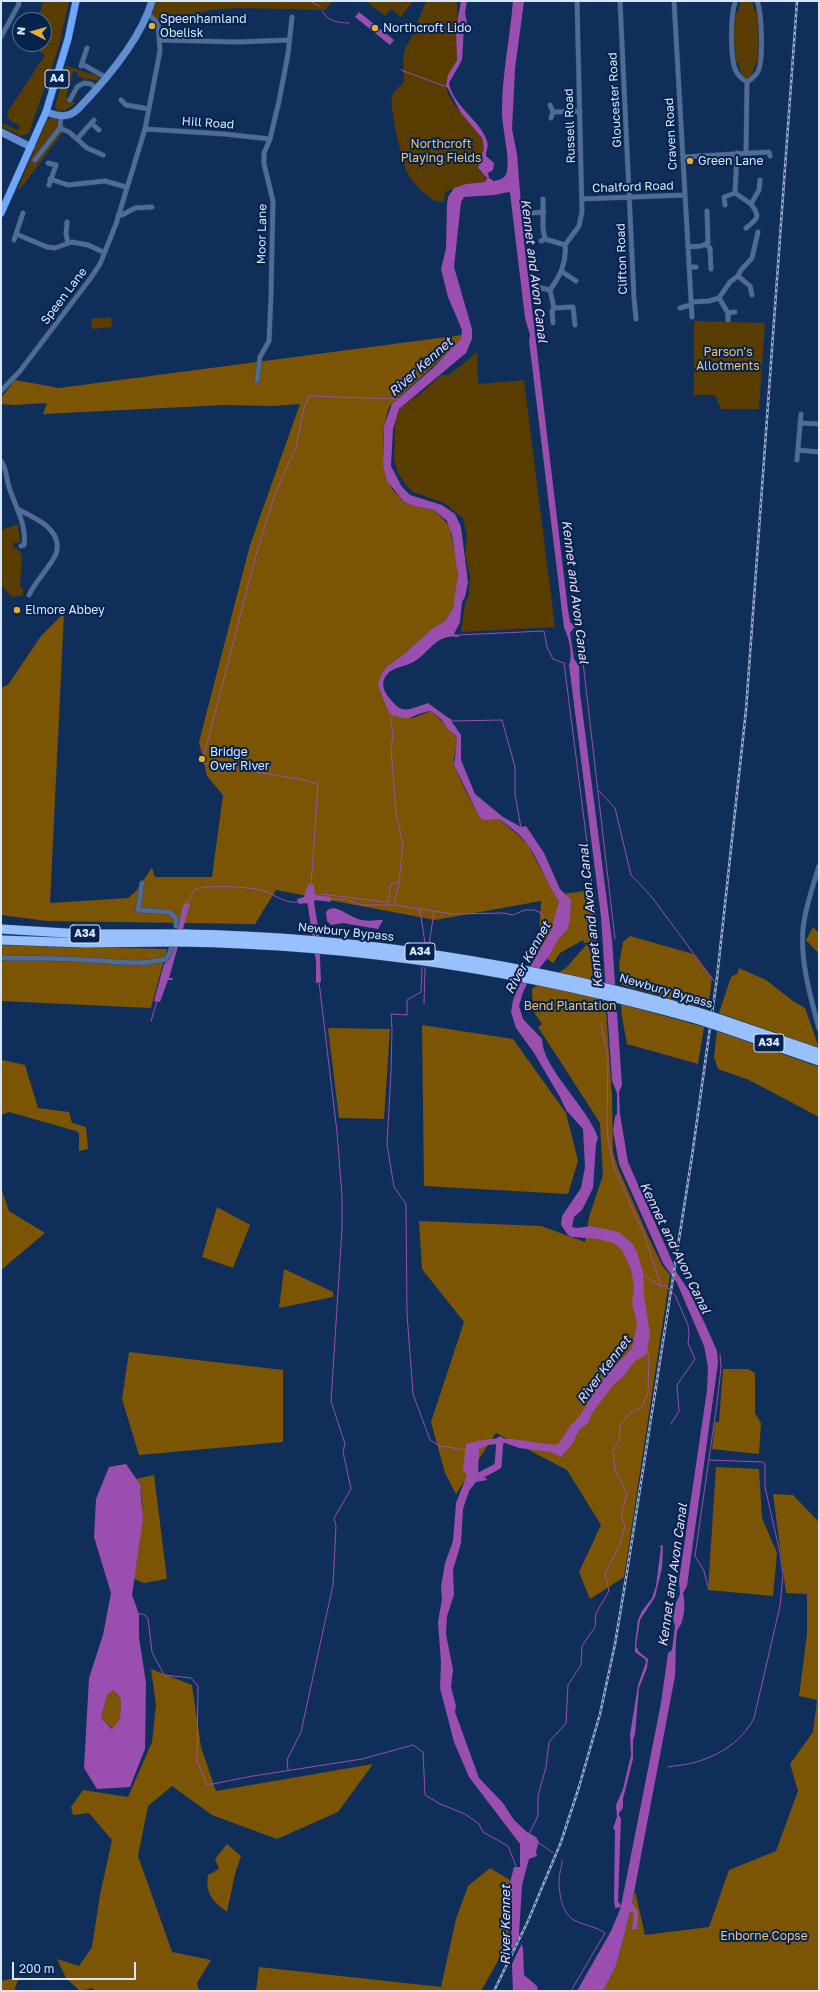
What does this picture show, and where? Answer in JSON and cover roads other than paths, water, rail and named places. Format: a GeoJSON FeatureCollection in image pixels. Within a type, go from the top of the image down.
{"type":"FeatureCollection","features":[{"type":"Feature","properties":{"kind":"highway","name":"Newbury Bypass"},"geometry":{"type":"LineString","coordinates":[[1,929],[82,934],[172,933],[183,938],[322,945],[515,971],[621,995],[719,1022],[817,1053]]}},
{"type":"Feature","properties":{"kind":"highway","name":"Newbury Bypass"},"geometry":{"type":"LineString","coordinates":[[1,940],[57,942],[172,933]]}},
{"type":"Feature","properties":{"kind":"highway","name":"Newbury Bypass"},"geometry":{"type":"LineString","coordinates":[[719,1022],[819,1061]]}},
{"type":"Feature","properties":{"kind":"main road","name":"A4"},"geometry":{"type":"LineString","coordinates":[[1,213],[46,112],[68,39],[76,1]]}},
{"type":"Feature","properties":{"kind":"street"},"geometry":{"type":"LineString","coordinates":[[1,37],[19,4],[18,1]]}},
{"type":"Feature","properties":{"kind":"street"},"geometry":{"type":"LineString","coordinates":[[46,112],[61,116],[75,112],[97,89],[107,78],[148,14],[152,1]]}},
{"type":"Feature","properties":{"kind":"street","name":"Russell Road"},"geometry":{"type":"LineString","coordinates":[[565,245],[576,231],[581,221],[582,199],[577,1]]}},
{"type":"Feature","properties":{"kind":"street","name":"Gloucester Road"},"geometry":{"type":"LineString","coordinates":[[620,1],[630,198]]}},
{"type":"Feature","properties":{"kind":"street","name":"Craven Road"},"geometry":{"type":"LineString","coordinates":[[674,1],[692,317]]}},
{"type":"Feature","properties":{"kind":"street"},"geometry":{"type":"LineString","coordinates":[[736,1],[733,6],[732,17],[733,60],[736,71],[747,82],[746,153]]}},
{"type":"Feature","properties":{"kind":"street"},"geometry":{"type":"LineString","coordinates":[[747,82],[753,78],[759,70],[761,62],[761,16],[757,1]]}},
{"type":"Feature","properties":{"kind":"street","name":"Speen Lane"},"geometry":{"type":"LineString","coordinates":[[1,391],[20,371],[90,280],[100,264],[103,252],[118,215],[145,129],[160,51],[158,23],[148,14]]}},
{"type":"Feature","properties":{"kind":"street","name":"Moor Lane"},"geometry":{"type":"LineString","coordinates":[[257,381],[260,357],[269,341],[273,200],[264,164],[264,153],[270,139],[280,101],[292,17]]}},
{"type":"Feature","properties":{"kind":"street"},"geometry":{"type":"LineString","coordinates":[[159,40],[237,42],[289,40]]}},
{"type":"Feature","properties":{"kind":"street"},"geometry":{"type":"LineString","coordinates":[[87,48],[82,65],[107,78]]}},
{"type":"Feature","properties":{"kind":"street"},"geometry":{"type":"LineString","coordinates":[[70,100],[77,87],[84,83],[91,84],[97,89]]}},
{"type":"Feature","properties":{"kind":"street"},"geometry":{"type":"LineString","coordinates":[[121,100],[126,105],[148,109]]}},
{"type":"Feature","properties":{"kind":"street"},"geometry":{"type":"LineString","coordinates":[[120,108],[126,105]]}},
{"type":"Feature","properties":{"kind":"street"},"geometry":{"type":"LineString","coordinates":[[550,105],[553,112],[551,118]]}},
{"type":"Feature","properties":{"kind":"street"},"geometry":{"type":"LineString","coordinates":[[553,112],[580,111]]}},
{"type":"Feature","properties":{"kind":"street"},"geometry":{"type":"LineString","coordinates":[[36,160],[60,128],[61,116]]}},
{"type":"Feature","properties":{"kind":"street"},"geometry":{"type":"LineString","coordinates":[[77,139],[92,121],[99,130]]}},
{"type":"Feature","properties":{"kind":"street"},"geometry":{"type":"LineString","coordinates":[[60,128],[77,139],[86,148],[103,157],[106,150]]}},
{"type":"Feature","properties":{"kind":"street","name":"Hill Road"},"geometry":{"type":"LineString","coordinates":[[145,129],[224,134],[270,139]]}},
{"type":"Feature","properties":{"kind":"street"},"geometry":{"type":"LineString","coordinates":[[1,132],[31,147]]}},
{"type":"Feature","properties":{"kind":"street"},"geometry":{"type":"LineString","coordinates":[[683,157],[769,152],[770,156]]}},
{"type":"Feature","properties":{"kind":"street"},"geometry":{"type":"LineString","coordinates":[[735,193],[737,153]]}},
{"type":"Feature","properties":{"kind":"street"},"geometry":{"type":"LineString","coordinates":[[48,163],[56,165],[49,185]]}},
{"type":"Feature","properties":{"kind":"street"},"geometry":{"type":"LineString","coordinates":[[50,179],[68,185],[105,181],[126,187]]}},
{"type":"Feature","properties":{"kind":"street"},"geometry":{"type":"LineString","coordinates":[[751,204],[759,190],[760,180]]}},
{"type":"Feature","properties":{"kind":"street"},"geometry":{"type":"LineString","coordinates":[[735,193],[751,204],[756,209],[758,214],[756,220],[746,228]]}},
{"type":"Feature","properties":{"kind":"street"},"geometry":{"type":"LineString","coordinates":[[724,204],[724,197],[735,193]]}},
{"type":"Feature","properties":{"kind":"street","name":"Chalford Road"},"geometry":{"type":"LineString","coordinates":[[582,199],[685,195]]}},
{"type":"Feature","properties":{"kind":"street","name":"Clifton Road"},"geometry":{"type":"LineString","coordinates":[[630,198],[636,319]]}},
{"type":"Feature","properties":{"kind":"street"},"geometry":{"type":"LineString","coordinates":[[543,199],[543,240],[565,245],[565,262],[550,290],[554,308],[552,311],[553,323]]}},
{"type":"Feature","properties":{"kind":"street"},"geometry":{"type":"LineString","coordinates":[[118,215],[122,215],[135,208],[152,207]]}},
{"type":"Feature","properties":{"kind":"street"},"geometry":{"type":"LineString","coordinates":[[706,211],[711,269]]}},
{"type":"Feature","properties":{"kind":"street"},"geometry":{"type":"LineString","coordinates":[[531,213],[544,212]]}},
{"type":"Feature","properties":{"kind":"street"},"geometry":{"type":"LineString","coordinates":[[14,240],[23,217]]}},
{"type":"Feature","properties":{"kind":"street"},"geometry":{"type":"LineString","coordinates":[[65,225],[68,243]]}},
{"type":"Feature","properties":{"kind":"street"},"geometry":{"type":"LineString","coordinates":[[680,308],[691,303],[719,298],[730,282],[738,276],[741,270],[752,258],[758,232]]}},
{"type":"Feature","properties":{"kind":"street"},"geometry":{"type":"LineString","coordinates":[[16,234],[47,247],[55,248],[68,243],[80,243],[103,252]]}},
{"type":"Feature","properties":{"kind":"street"},"geometry":{"type":"LineString","coordinates":[[688,247],[710,247]]}},
{"type":"Feature","properties":{"kind":"street"},"geometry":{"type":"LineString","coordinates":[[689,267],[696,267]]}},
{"type":"Feature","properties":{"kind":"street"},"geometry":{"type":"LineString","coordinates":[[561,271],[576,281]]}},
{"type":"Feature","properties":{"kind":"street"},"geometry":{"type":"LineString","coordinates":[[738,276],[750,286],[752,295]]}},
{"type":"Feature","properties":{"kind":"street"},"geometry":{"type":"LineString","coordinates":[[537,282],[537,286],[550,290]]}},
{"type":"Feature","properties":{"kind":"street"},"geometry":{"type":"LineString","coordinates":[[719,298],[728,313],[728,320]]}},
{"type":"Feature","properties":{"kind":"street"},"geometry":{"type":"LineString","coordinates":[[554,308],[573,307],[576,325]]}},
{"type":"Feature","properties":{"kind":"street"},"geometry":{"type":"LineString","coordinates":[[728,313],[735,312]]}},
{"type":"Feature","properties":{"kind":"street"},"geometry":{"type":"LineString","coordinates":[[797,460],[801,414]]}},
{"type":"Feature","properties":{"kind":"street"},"geometry":{"type":"LineString","coordinates":[[800,423],[819,424]]}},
{"type":"Feature","properties":{"kind":"street"},"geometry":{"type":"LineString","coordinates":[[798,450],[819,452]]}},
{"type":"Feature","properties":{"kind":"street"},"geometry":{"type":"LineString","coordinates":[[1,461],[5,467],[9,486],[24,530],[25,540],[24,545],[21,546]]}},
{"type":"Feature","properties":{"kind":"street"},"geometry":{"type":"LineString","coordinates":[[17,509],[48,527],[54,534],[57,544],[56,554],[34,584],[29,595]]}},
{"type":"Feature","properties":{"kind":"street"},"geometry":{"type":"LineString","coordinates":[[819,866],[803,928],[802,944],[809,992],[819,1029]]}},
{"type":"Feature","properties":{"kind":"street"},"geometry":{"type":"LineString","coordinates":[[1,958],[51,958],[128,963],[160,961],[168,957],[176,918],[169,912],[138,910],[142,883]]}},
{"type":"Feature","properties":{"kind":"waterway"},"geometry":{"type":"LineString","coordinates":[[310,1],[319,6]]}},
{"type":"Feature","properties":{"kind":"waterway"},"geometry":{"type":"LineString","coordinates":[[322,11],[330,19],[341,23],[349,23]]}},
{"type":"Feature","properties":{"kind":"waterway"},"geometry":{"type":"LineString","coordinates":[[401,70],[447,87]]}},
{"type":"Feature","properties":{"kind":"waterway"},"geometry":{"type":"LineString","coordinates":[[311,886],[318,784],[305,780],[202,763],[256,555],[275,494],[296,447],[304,408],[309,396],[398,399]]}},
{"type":"Feature","properties":{"kind":"waterway","name":"Kennet and Avon Canal"},"geometry":{"type":"LineString","coordinates":[[458,635],[544,631],[547,647],[553,659],[564,663],[590,866],[596,924],[597,959]]}},
{"type":"Feature","properties":{"kind":"waterway","name":"Kennet and Avon Canal"},"geometry":{"type":"LineString","coordinates":[[578,639],[583,662],[615,939]]}},
{"type":"Feature","properties":{"kind":"waterway"},"geometry":{"type":"LineString","coordinates":[[393,715],[391,720],[393,734],[391,748],[396,813],[403,844],[399,882],[394,905]]}},
{"type":"Feature","properties":{"kind":"waterway"},"geometry":{"type":"LineString","coordinates":[[450,719],[453,721],[502,720],[515,767],[515,794],[521,828]]}},
{"type":"Feature","properties":{"kind":"waterway"},"geometry":{"type":"LineString","coordinates":[[599,791],[615,808],[631,875],[651,896],[714,981]]}},
{"type":"Feature","properties":{"kind":"waterway"},"geometry":{"type":"LineString","coordinates":[[322,894],[388,902],[391,884],[399,882]]}},
{"type":"Feature","properties":{"kind":"waterway"},"geometry":{"type":"LineString","coordinates":[[187,904],[194,890],[207,887],[237,887],[255,889],[261,890],[289,902],[299,902]]}},
{"type":"Feature","properties":{"kind":"waterway"},"geometry":{"type":"LineString","coordinates":[[329,899],[343,899],[362,905],[394,905],[453,914],[504,913],[513,915],[525,910],[534,910],[541,913],[543,916],[539,936]]}},
{"type":"Feature","properties":{"kind":"waterway"},"geometry":{"type":"LineString","coordinates":[[420,910],[425,943]]}},
{"type":"Feature","properties":{"kind":"waterway"},"geometry":{"type":"LineString","coordinates":[[429,945],[434,912]]}},
{"type":"Feature","properties":{"kind":"waterway"},"geometry":{"type":"LineString","coordinates":[[422,967],[421,992],[407,1000],[407,1015],[391,1014],[391,1072],[387,1145],[394,1187],[406,1204],[407,1314],[413,1394],[430,1440],[440,1446],[466,1450]]}},
{"type":"Feature","properties":{"kind":"waterway"},"geometry":{"type":"LineString","coordinates":[[424,1004],[425,968]]}},
{"type":"Feature","properties":{"kind":"waterway"},"geometry":{"type":"LineString","coordinates":[[288,1770],[287,1760],[301,1732],[333,1585],[336,1526],[334,1518],[351,1489],[343,1452],[345,1444],[331,1401],[342,1229],[342,1196],[337,1132],[319,982]]}},
{"type":"Feature","properties":{"kind":"waterway"},"geometry":{"type":"LineString","coordinates":[[151,1021],[157,1001]]}},
{"type":"Feature","properties":{"kind":"waterway"},"geometry":{"type":"LineString","coordinates":[[601,1023],[608,1056],[607,1132],[614,1168],[644,1234],[661,1286]]}},
{"type":"Feature","properties":{"kind":"waterway"},"geometry":{"type":"LineString","coordinates":[[642,1274],[661,1286],[666,1286],[675,1295],[688,1325],[688,1343],[695,1359],[677,1385],[679,1411],[671,1424]]}},
{"type":"Feature","properties":{"kind":"waterway"},"geometry":{"type":"LineString","coordinates":[[529,1834],[538,1816],[538,1796],[546,1767],[549,1742],[566,1723],[568,1685],[581,1665],[582,1646],[595,1627],[596,1613],[609,1591],[605,1573],[619,1547],[625,1526],[621,1515],[627,1494],[615,1469],[613,1451],[619,1441],[620,1425],[629,1414],[642,1407],[648,1393],[649,1359],[647,1349]]}},
{"type":"Feature","properties":{"kind":"waterway"},"geometry":{"type":"LineString","coordinates":[[708,1587],[704,1571],[695,1556],[717,1403],[721,1368],[720,1354]]}},
{"type":"Feature","properties":{"kind":"waterway","name":"River Kennet"},"geometry":{"type":"LineString","coordinates":[[470,1481],[498,1466],[500,1440]]}},
{"type":"Feature","properties":{"kind":"waterway"},"geometry":{"type":"LineString","coordinates":[[668,1767],[696,1762],[720,1752],[734,1743],[750,1725],[754,1718],[780,1606],[783,1575],[780,1553],[765,1487],[765,1464],[763,1462],[709,1460]]}},
{"type":"Feature","properties":{"kind":"waterway"},"geometry":{"type":"LineString","coordinates":[[139,1614],[143,1614],[148,1618],[152,1652],[164,1675],[191,1678],[198,1686],[197,1761],[207,1785],[253,1776],[362,1759],[413,1745],[423,1752],[425,1795],[440,1804],[465,1814],[479,1824],[483,1832],[508,1846],[516,1866]]}},
{"type":"Feature","properties":{"kind":"waterway"},"geometry":{"type":"LineString","coordinates":[[539,1843],[553,1853]]}},
{"type":"Feature","properties":{"kind":"waterway"},"geometry":{"type":"LineString","coordinates":[[562,1861],[559,1886],[564,1909],[567,1914],[576,1921],[605,1933],[571,1991]]}},
{"type":"Feature","properties":{"kind":"railway"},"geometry":{"type":"LineString","coordinates":[[494,1991],[528,1921],[561,1842],[600,1714],[615,1644],[627,1572],[692,1156],[717,978],[746,710],[797,1]]}},
{"type":"Feature","properties":{"kind":"place","name":"Speenhamland Obelisk"},"geometry":{"type":"Point","coordinates":[152,26]}},
{"type":"Feature","properties":{"kind":"place","name":"Northcroft Lido"},"geometry":{"type":"Point","coordinates":[375,28]}},
{"type":"Feature","properties":{"kind":"place","name":"Green Lane"},"geometry":{"type":"Point","coordinates":[690,161]}},
{"type":"Feature","properties":{"kind":"place","name":"Elmore Abbey"},"geometry":{"type":"Point","coordinates":[17,610]}},
{"type":"Feature","properties":{"kind":"place","name":"Bridge Over River"},"geometry":{"type":"Point","coordinates":[202,759]}},
{"type":"Feature","properties":{"kind":"park label","name":"Northcroft Playing Fields"},"geometry":{"type":"Point","coordinates":[441,151]}},
{"type":"Feature","properties":{"kind":"park label","name":"Parson's Allotments"},"geometry":{"type":"Point","coordinates":[728,359]}},
{"type":"Feature","properties":{"kind":"park label","name":"Bend Plantation"},"geometry":{"type":"Point","coordinates":[570,1006]}},
{"type":"Feature","properties":{"kind":"park label","name":"Enborne Copse"},"geometry":{"type":"Point","coordinates":[764,1936]}}]}
